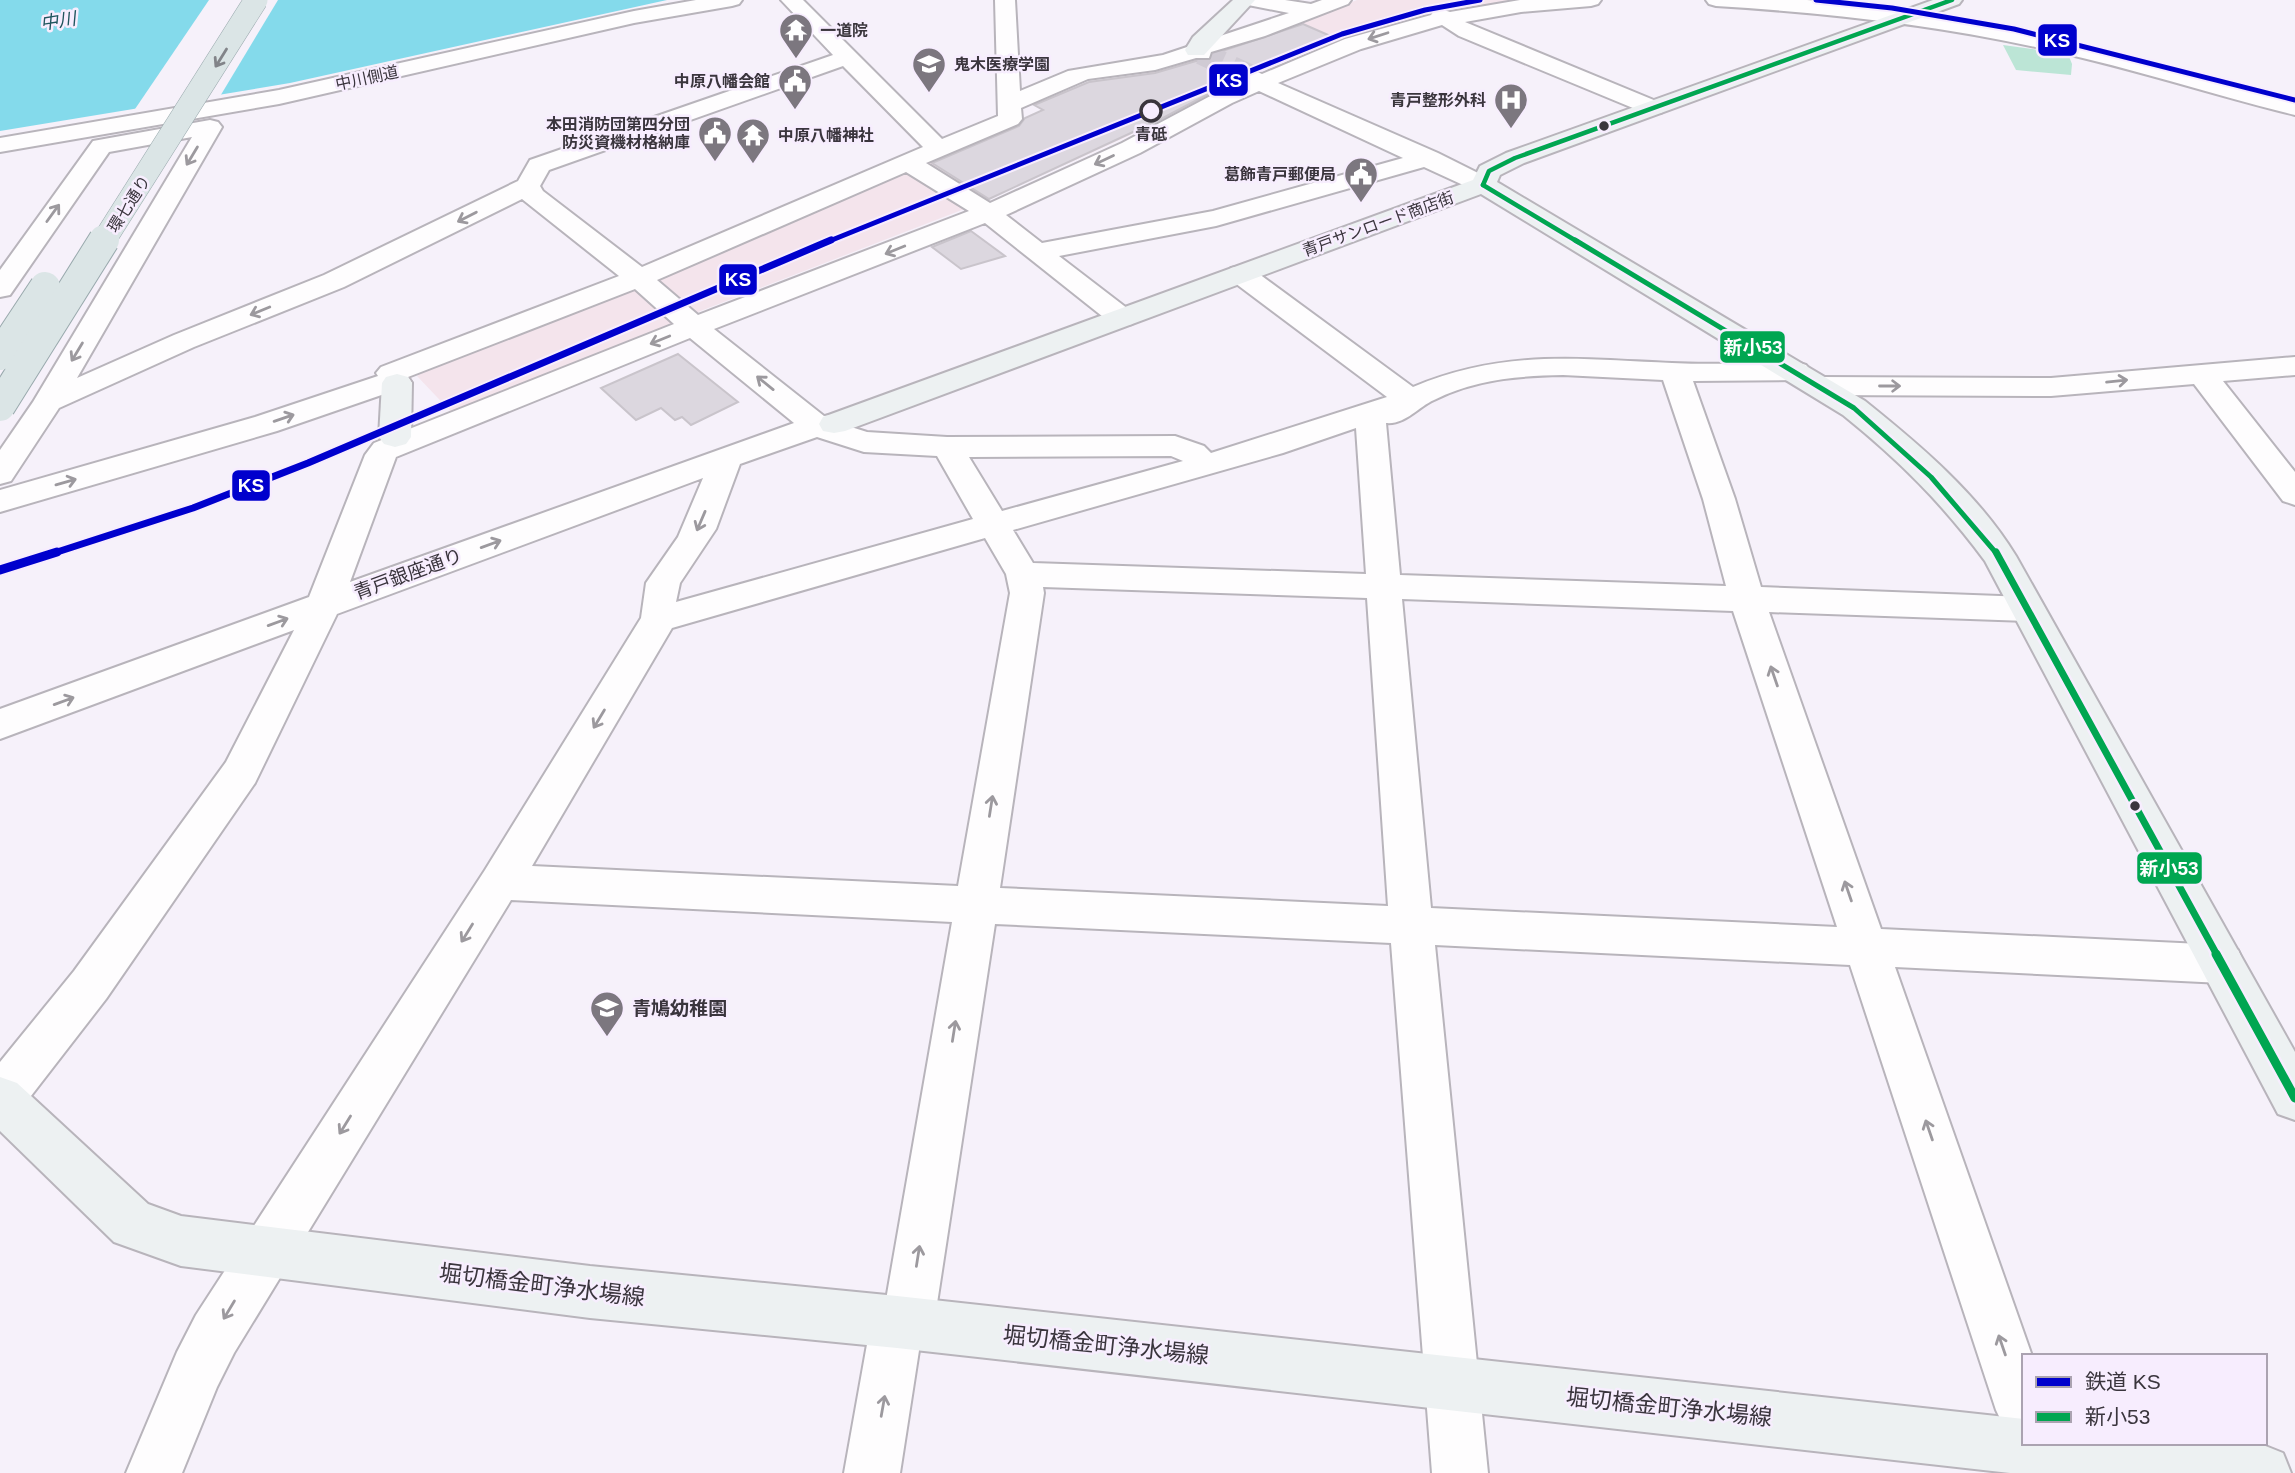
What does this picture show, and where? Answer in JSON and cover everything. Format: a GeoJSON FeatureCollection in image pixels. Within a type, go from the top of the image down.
{"type":"FeatureCollection","features":[{"type":"Feature","properties":{"kind":"main road","name":"環七通り"},"geometry":{"type":"LineString","coordinates":[[0,355],[234,0]]}},
{"type":"Feature","properties":{"kind":"main road","name":"環七通り"},"geometry":{"type":"LineString","coordinates":[[0,406],[257,0]]}},
{"type":"Feature","properties":{"kind":"street","name":"中川側道"},"geometry":{"type":"LineString","coordinates":[[0,145],[279,97],[634,17],[732,0]]}},
{"type":"Feature","properties":{"kind":"street"},"geometry":{"type":"LineString","coordinates":[[791,0],[939,149]]}},
{"type":"Feature","properties":{"kind":"street"},"geometry":{"type":"LineString","coordinates":[[396,441],[396,381],[391,373],[639,278],[1010,120],[1005,0]]}},
{"type":"Feature","properties":{"kind":"street"},"geometry":{"type":"LineString","coordinates":[[1198,52],[1201,42],[1247,0],[1313,11]]}},
{"type":"Feature","properties":{"kind":"street"},"geometry":{"type":"LineString","coordinates":[[1010,104],[1083,73],[1177,60],[1341,0]]}},
{"type":"Feature","properties":{"kind":"street"},"geometry":{"type":"LineString","coordinates":[[0,1098],[90,985],[241,772],[324,606],[381,456],[396,441],[986,214],[1118,153],[1254,78],[1444,10],[1591,0]]}},
{"type":"Feature","properties":{"kind":"street"},"geometry":{"type":"LineString","coordinates":[[1716,0],[1906,17],[2054,44],[2295,108]]}},
{"type":"Feature","properties":{"kind":"street","name":"青戸サンロード商店街"},"geometry":{"type":"LineString","coordinates":[[826,425],[1483,185],[1489,171],[1515,158],[1952,0]]}},
{"type":"Feature","properties":{"kind":"street"},"geometry":{"type":"LineString","coordinates":[[1777,4],[1796,15],[1854,35]]}},
{"type":"Feature","properties":{"kind":"street"},"geometry":{"type":"LineString","coordinates":[[1444,10],[1466,32],[1653,108]]}},
{"type":"Feature","properties":{"kind":"street"},"geometry":{"type":"LineString","coordinates":[[48,402],[184,341],[334,281],[528,186],[539,165],[847,57]]}},
{"type":"Feature","properties":{"kind":"street"},"geometry":{"type":"LineString","coordinates":[[1254,78],[1483,185],[1809,378],[1902,447],[1965,510],[1999,556],[2295,1098]]}},
{"type":"Feature","properties":{"kind":"street"},"geometry":{"type":"LineString","coordinates":[[0,289],[101,146],[210,127],[48,402],[0,474]]}},
{"type":"Feature","properties":{"kind":"street"},"geometry":{"type":"LineString","coordinates":[[1036,252],[1216,218],[1429,158]]}},
{"type":"Feature","properties":{"kind":"street"},"geometry":{"type":"LineString","coordinates":[[908,163],[980,207],[1122,318]]}},
{"type":"Feature","properties":{"kind":"street"},"geometry":{"type":"LineString","coordinates":[[528,186],[532,195],[639,278],[695,326],[826,425],[864,442],[947,447],[1175,446],[1194,453],[1204,465]]}},
{"type":"Feature","properties":{"kind":"street"},"geometry":{"type":"LineString","coordinates":[[0,246],[30,244]]}},
{"type":"Feature","properties":{"kind":"street"},"geometry":{"type":"LineString","coordinates":[[1241,274],[1410,399]]}},
{"type":"Feature","properties":{"kind":"street"},"geometry":{"type":"LineString","coordinates":[[659,620],[1204,465],[1371,423],[1410,399],[1467,375],[1517,365],[2051,387],[2295,366]]}},
{"type":"Feature","properties":{"kind":"street"},"geometry":{"type":"LineString","coordinates":[[1675,372],[1719,499],[1747,600],[2022,1405]]}},
{"type":"Feature","properties":{"kind":"street"},"geometry":{"type":"LineString","coordinates":[[2201,373],[2295,494]]}},
{"type":"Feature","properties":{"kind":"street"},"geometry":{"type":"LineString","coordinates":[[0,500],[266,424],[396,381]]}},
{"type":"Feature","properties":{"kind":"street"},"geometry":{"type":"LineString","coordinates":[[1371,423],[1411,924],[1460,1473]]}},
{"type":"Feature","properties":{"kind":"street","name":"青戸銀座通り"},"geometry":{"type":"LineString","coordinates":[[0,724],[799,431],[826,425]]}},
{"type":"Feature","properties":{"kind":"street"},"geometry":{"type":"LineString","coordinates":[[872,1473],[902,1322],[1027,593],[1023,574],[947,447]]}},
{"type":"Feature","properties":{"kind":"street"},"geometry":{"type":"LineString","coordinates":[[154,1473],[196,1371],[215,1334],[500,882],[659,620],[657,599],[661,582],[694,538],[726,458]]}},
{"type":"Feature","properties":{"kind":"street"},"geometry":{"type":"LineString","coordinates":[[1023,574],[2027,609]]}},
{"type":"Feature","properties":{"kind":"street"},"geometry":{"type":"LineString","coordinates":[[500,882],[2222,964]]}},
{"type":"Feature","properties":{"kind":"street","name":"堀切橋金町浄水場線"},"geometry":{"type":"LineString","coordinates":[[0,1098],[132,1224],[181,1241],[590,1292],[902,1322],[1452,1383],[2022,1442]]}},
{"type":"Feature","properties":{"kind":"street","name":"堀切橋金町浄水場線"},"geometry":{"type":"LineString","coordinates":[[2050,1445],[2263,1473]]}},
{"type":"Feature","properties":{"kind":"shaded area"},"geometry":{"type":"Polygon","coordinates":[[[1357,0],[1526,0],[1394,22],[1336,38],[1210,89],[1128,136],[985,201],[703,310],[455,416],[417,376],[430,365],[1153,71],[1303,22],[1357,0]]]}},
{"type":"Feature","properties":{"kind":"green space"},"geometry":{"type":"Polygon","coordinates":[[[2003,45],[2068,54],[2072,64],[2071,75],[2016,70],[2003,45]]]}},
{"type":"Feature","properties":{"kind":"water","name":"中川"},"geometry":{"type":"Polygon","coordinates":[[[0,0],[667,0],[290,83],[0,131],[0,0]]]}},
{"type":"Feature","properties":{"kind":"pier"},"geometry":{"type":"Polygon","coordinates":[[[209,0],[278,0],[219,98],[133,112],[209,0]]]}},
{"type":"Feature","properties":{"kind":"building"},"geometry":{"type":"Polygon","coordinates":[[[1303,24],[1335,38],[1257,69],[1247,65],[1239,67],[1234,75],[1237,79],[1161,119],[989,199],[932,163],[1019,126],[1025,118],[1043,110],[1034,105],[1089,82],[1155,73],[1196,61],[1209,61],[1213,54],[1303,24]]]}},
{"type":"Feature","properties":{"kind":"building"},"geometry":{"type":"Polygon","coordinates":[[[971,231],[1005,256],[961,269],[932,247],[971,231]]]}},
{"type":"Feature","properties":{"kind":"building"},"geometry":{"type":"Polygon","coordinates":[[[678,354],[738,402],[691,425],[682,417],[675,420],[661,408],[636,420],[601,388],[678,354]]]}},
{"type":"Feature","properties":{"kind":"tunnel"},"geometry":{"type":"LineString","coordinates":[[1201,53],[1248,75]]}},
{"type":"Feature","properties":{"kind":"rail line","name":"KS"},"geometry":{"type":"LineString","coordinates":[[0,570],[193,508],[308,463],[810,249],[1342,34],[1425,10],[1480,0]]}},
{"type":"Feature","properties":{"kind":"rail line","name":"KS"},"geometry":{"type":"LineString","coordinates":[[1816,0],[1892,8],[2014,29],[2295,100]]}},
{"type":"Feature","properties":{"kind":"transit line","name":"新小53"},"geometry":{"type":"LineString","coordinates":[[1483,185],[1489,171],[1515,158],[1952,0]]}},
{"type":"Feature","properties":{"kind":"transit line","name":"新小53"},"geometry":{"type":"LineString","coordinates":[[1483,185],[1854,408],[1914,460],[1948,495],[1999,556],[2295,1098]]}},
{"type":"Feature","properties":{"kind":"place","name":"一道院"},"geometry":{"type":"Point","coordinates":[796,60]}},
{"type":"Feature","properties":{"kind":"place","name":"鬼木医療学園"},"geometry":{"type":"Point","coordinates":[929,94]}},
{"type":"Feature","properties":{"kind":"place","name":"中原八幡会館"},"geometry":{"type":"Point","coordinates":[795,111]}},
{"type":"Feature","properties":{"kind":"place","name":"青砥"},"geometry":{"type":"Point","coordinates":[1151,111]}},
{"type":"Feature","properties":{"kind":"place","name":"青戸整形外科"},"geometry":{"type":"Point","coordinates":[1511,130]}},
{"type":"Feature","properties":{"kind":"place","name":"本田消防団第四分団 防災資機材格納庫"},"geometry":{"type":"Point","coordinates":[715,163]}},
{"type":"Feature","properties":{"kind":"place","name":"中原八幡神社"},"geometry":{"type":"Point","coordinates":[753,165]}},
{"type":"Feature","properties":{"kind":"place","name":"葛飾青戸郵便局"},"geometry":{"type":"Point","coordinates":[1361,204]}},
{"type":"Feature","properties":{"kind":"place","name":"青鳩幼稚園"},"geometry":{"type":"Point","coordinates":[607,1038]}}]}
